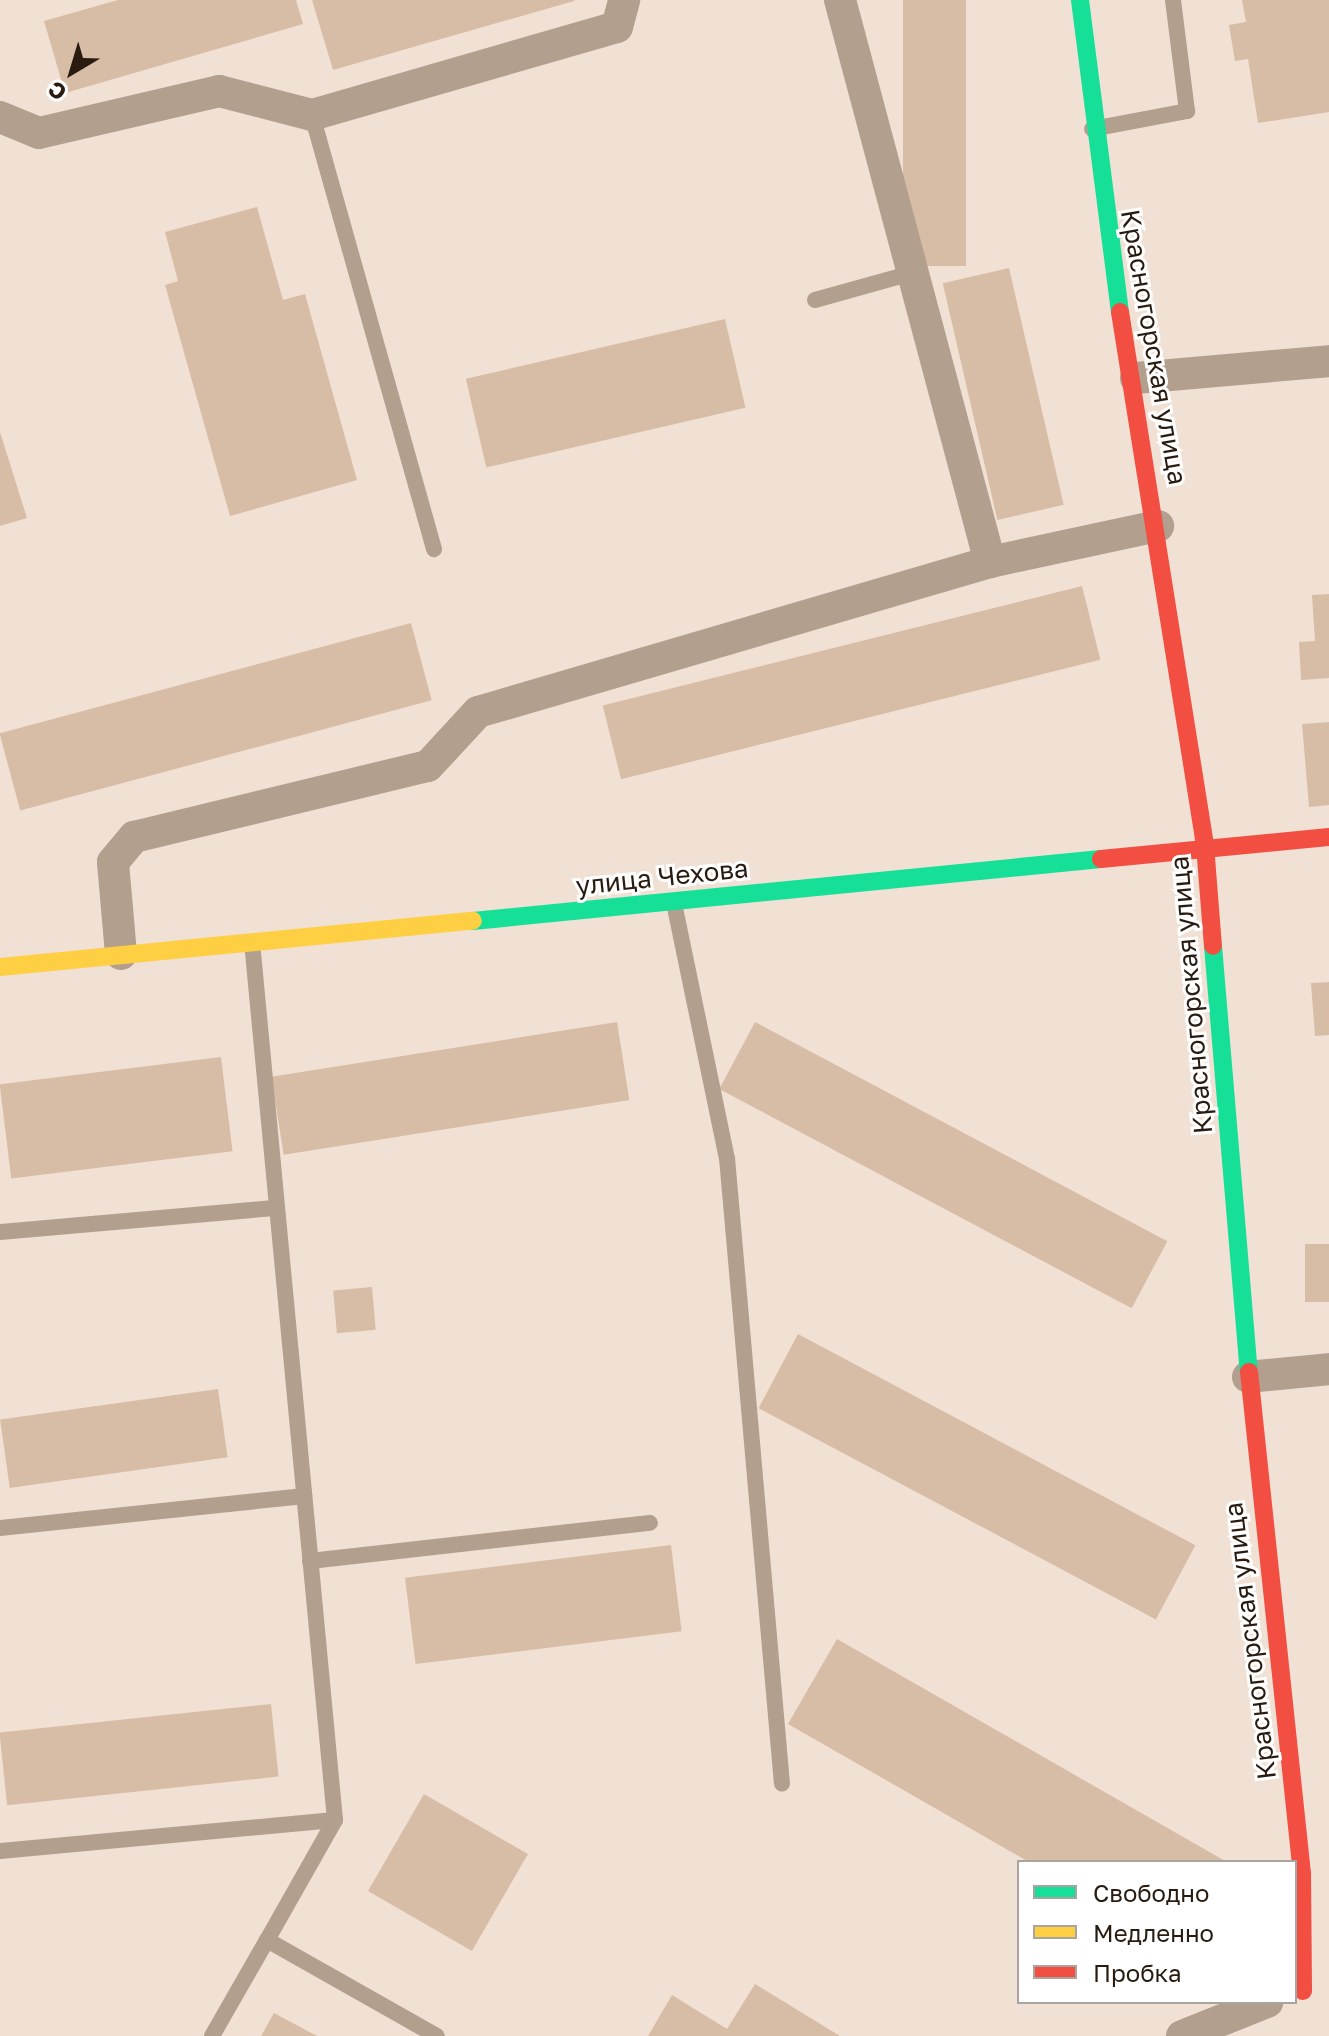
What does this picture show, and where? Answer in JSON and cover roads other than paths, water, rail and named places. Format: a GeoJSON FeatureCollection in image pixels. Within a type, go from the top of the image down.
{"type":"FeatureCollection","features":[{"type":"Feature","properties":{"kind":"street"},"geometry":{"type":"LineString","coordinates":[[0,117],[39,133],[219,91],[312,115],[617,27],[624,0]]}},
{"type":"Feature","properties":{"kind":"street"},"geometry":{"type":"LineString","coordinates":[[840,0],[990,562]]}},
{"type":"Feature","properties":{"kind":"street","name":"Красногорская улица"},"geometry":{"type":"LineString","coordinates":[[1080,0],[1091,129],[1136,378],[1205,845],[1248,1377],[1302,1874],[1309,1992]]}},
{"type":"Feature","properties":{"kind":"street"},"geometry":{"type":"LineString","coordinates":[[1136,378],[1329,361]]}},
{"type":"Feature","properties":{"kind":"street"},"geometry":{"type":"LineString","coordinates":[[121,954],[113,862],[134,837],[428,766],[478,712],[990,562],[1158,526]]}},
{"type":"Feature","properties":{"kind":"street","name":"улица Чехова"},"geometry":{"type":"LineString","coordinates":[[0,967],[674,902],[1205,845],[1329,837]]}},
{"type":"Feature","properties":{"kind":"street"},"geometry":{"type":"LineString","coordinates":[[1248,1377],[1329,1369]]}},
{"type":"Feature","properties":{"kind":"street"},"geometry":{"type":"LineString","coordinates":[[1182,2036],[1262,2004]]}},
{"type":"Feature","properties":{"kind":"lane"},"geometry":{"type":"LineString","coordinates":[[1091,129],[1187,111],[1173,0]]}},
{"type":"Feature","properties":{"kind":"lane"},"geometry":{"type":"LineString","coordinates":[[312,115],[434,549]]}},
{"type":"Feature","properties":{"kind":"lane"},"geometry":{"type":"LineString","coordinates":[[815,300],[912,273]]}},
{"type":"Feature","properties":{"kind":"lane"},"geometry":{"type":"LineString","coordinates":[[674,902],[727,1158],[782,1784]]}},
{"type":"Feature","properties":{"kind":"lane"},"geometry":{"type":"LineString","coordinates":[[212,2036],[335,1820],[251,941]]}},
{"type":"Feature","properties":{"kind":"lane"},"geometry":{"type":"LineString","coordinates":[[0,1232],[277,1208]]}},
{"type":"Feature","properties":{"kind":"lane"},"geometry":{"type":"LineString","coordinates":[[0,1528],[304,1496]]}},
{"type":"Feature","properties":{"kind":"lane"},"geometry":{"type":"LineString","coordinates":[[310,1561],[650,1523]]}},
{"type":"Feature","properties":{"kind":"lane"},"geometry":{"type":"LineString","coordinates":[[0,1851],[335,1820]]}},
{"type":"Feature","properties":{"kind":"lane"},"geometry":{"type":"LineString","coordinates":[[267,1940],[437,2036]]}}]}
